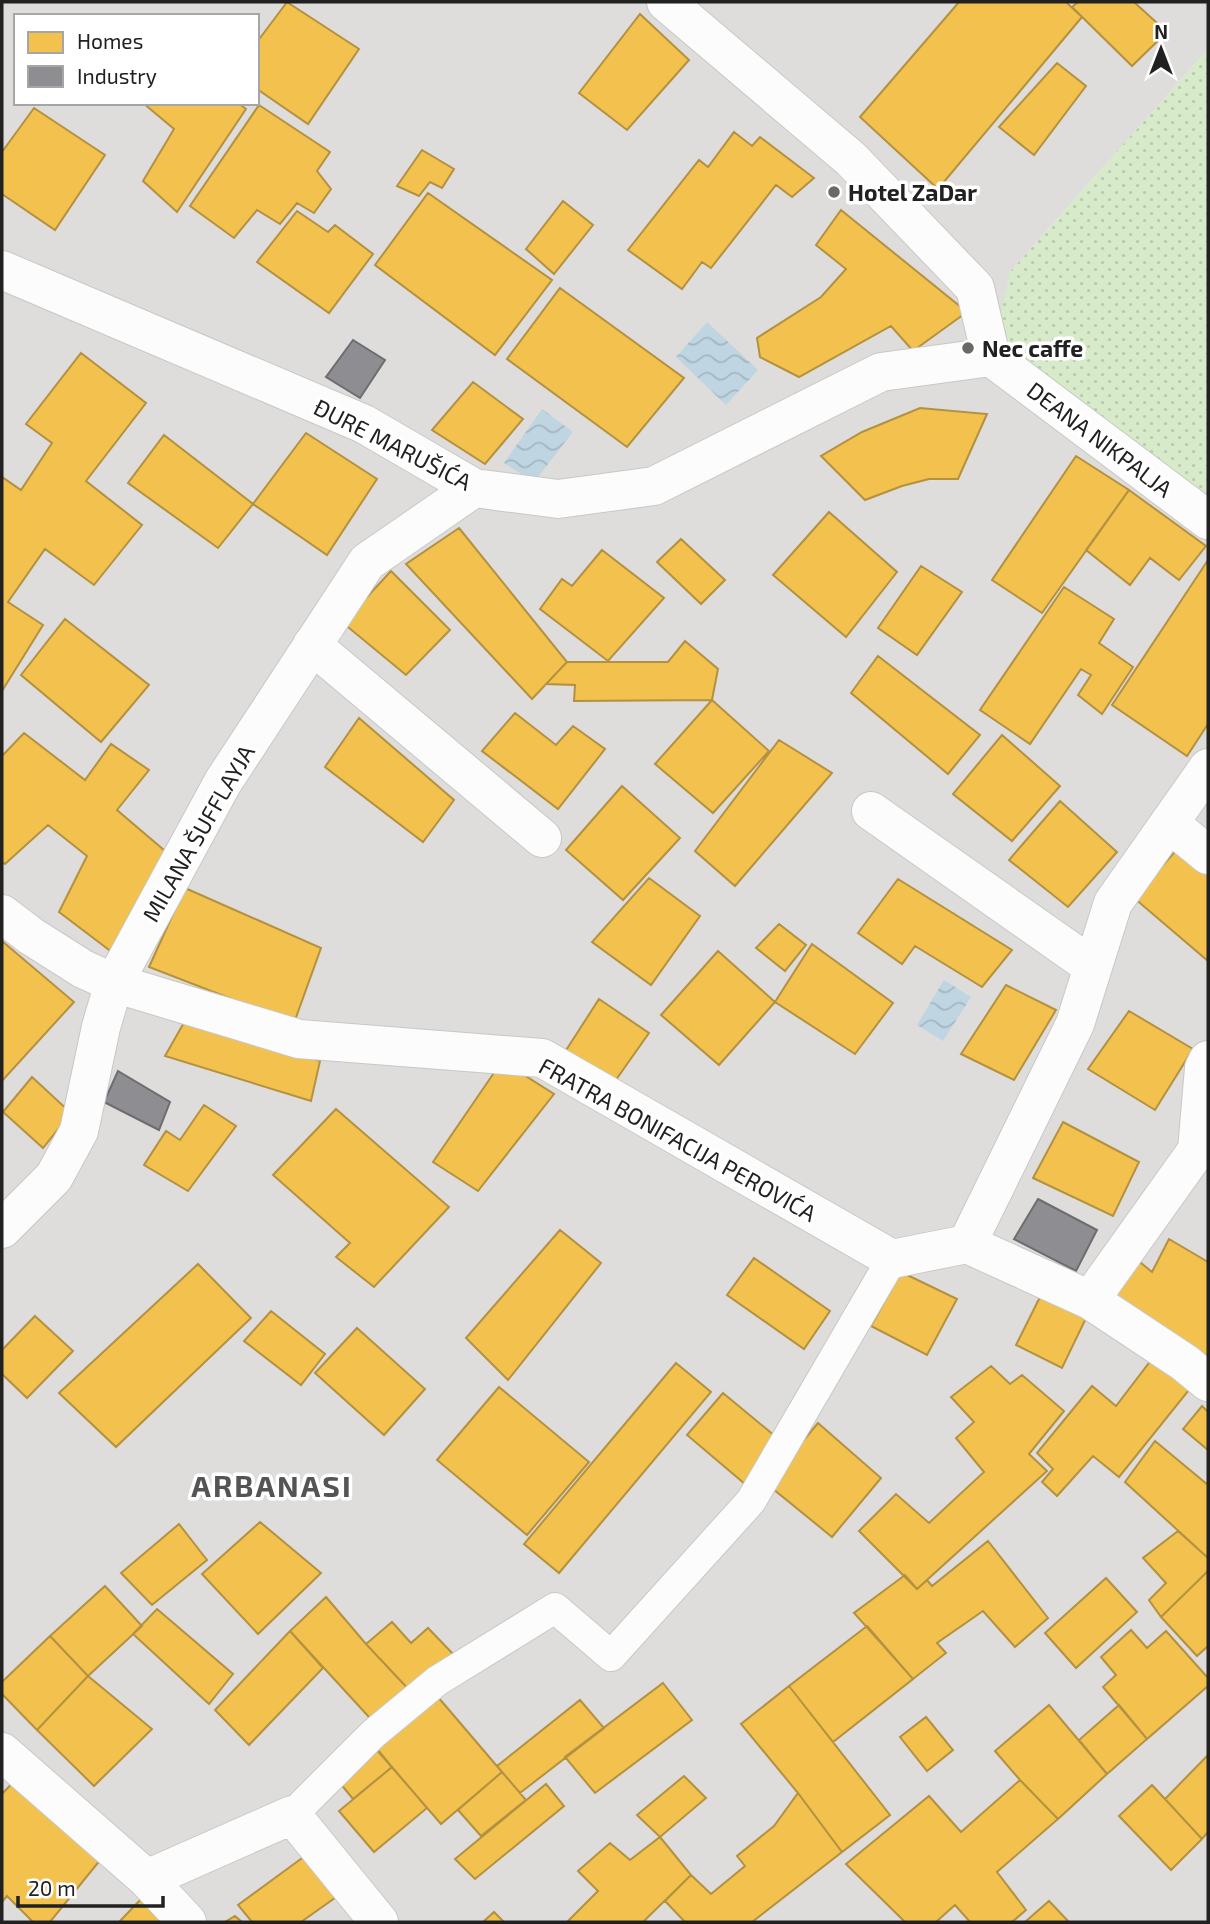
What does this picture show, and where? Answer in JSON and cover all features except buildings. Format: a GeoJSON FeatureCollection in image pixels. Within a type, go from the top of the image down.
{"type":"FeatureCollection","features":[{"type":"Feature","properties":{"kind":"street"},"geometry":{"type":"LineString","coordinates":[[666,2],[851,159],[975,288],[991,357]]}},
{"type":"Feature","properties":{"kind":"street","name":"ĐURE MARUŠIĆA"},"geometry":{"type":"LineString","coordinates":[[3,273],[364,424],[474,488],[558,499],[654,486],[881,372],[991,357]]}},
{"type":"Feature","properties":{"kind":"street","name":"DEANA NIKPALJA"},"geometry":{"type":"LineString","coordinates":[[991,357],[1208,520]]}},
{"type":"Feature","properties":{"kind":"street","name":"MILANA ŠUFFLAYJA"},"geometry":{"type":"LineString","coordinates":[[2,1229],[54,1177],[79,1131],[101,1027],[114,983],[223,782],[367,562],[474,488]]}},
{"type":"Feature","properties":{"kind":"street"},"geometry":{"type":"LineString","coordinates":[[312,645],[541,838]]}},
{"type":"Feature","properties":{"kind":"street"},"geometry":{"type":"LineString","coordinates":[[967,1244],[1075,1024],[1113,903],[1208,768]]}},
{"type":"Feature","properties":{"kind":"street"},"geometry":{"type":"LineString","coordinates":[[871,811],[1093,967]]}},
{"type":"Feature","properties":{"kind":"street"},"geometry":{"type":"LineString","coordinates":[[1169,823],[1208,855]]}},
{"type":"Feature","properties":{"kind":"street","name":"FRATRA BONIFACIJA PEROVIĆA"},"geometry":{"type":"LineString","coordinates":[[2,914],[83,969],[114,983],[299,1039],[542,1058],[892,1259]]}},
{"type":"Feature","properties":{"kind":"street"},"geometry":{"type":"LineString","coordinates":[[1090,1300],[1198,1150],[1204,1068],[1208,1060]]}},
{"type":"Feature","properties":{"kind":"street"},"geometry":{"type":"LineString","coordinates":[[892,1259],[967,1244],[1090,1300],[1185,1363],[1208,1382]]}},
{"type":"Feature","properties":{"kind":"street"},"geometry":{"type":"LineString","coordinates":[[10,1759],[148,1879],[187,1922]]}},
{"type":"Feature","properties":{"kind":"street"},"geometry":{"type":"LineString","coordinates":[[148,1879],[292,1815],[379,1922]]}},
{"type":"Feature","properties":{"kind":"lane"},"geometry":{"type":"LineString","coordinates":[[292,1815],[373,1734],[437,1681],[555,1608],[611,1656],[751,1501],[892,1259]]}},
{"type":"Feature","properties":{"kind":"shaded area"},"geometry":{"type":"Polygon","coordinates":[[[2,2],[1208,2],[1208,49],[1010,272],[1208,520],[1208,1922],[2,1922],[2,2]]]}},
{"type":"Feature","properties":{"kind":"green space"},"geometry":{"type":"Polygon","coordinates":[[[1208,49],[1208,520],[991,357],[1010,272],[1208,49]]]}},
{"type":"Feature","properties":{"kind":"water"},"geometry":{"type":"Polygon","coordinates":[[[707,322],[758,370],[726,405],[676,357],[707,322]]]}},
{"type":"Feature","properties":{"kind":"water"},"geometry":{"type":"Polygon","coordinates":[[[542,409],[573,432],[534,482],[504,463],[542,409]]]}},
{"type":"Feature","properties":{"kind":"water"},"geometry":{"type":"Polygon","coordinates":[[[944,980],[971,997],[943,1041],[917,1025],[944,980]]]}},
{"type":"Feature","properties":{"kind":"place","name":"Hotel ZaDar"},"geometry":{"type":"Point","coordinates":[834,192]}},
{"type":"Feature","properties":{"kind":"place","name":"Nec caffe"},"geometry":{"type":"Point","coordinates":[968,348]}},
{"type":"Feature","properties":{"kind":"district","name":"ARBANASI"},"geometry":{"type":"Point","coordinates":[272,1485]}}]}
